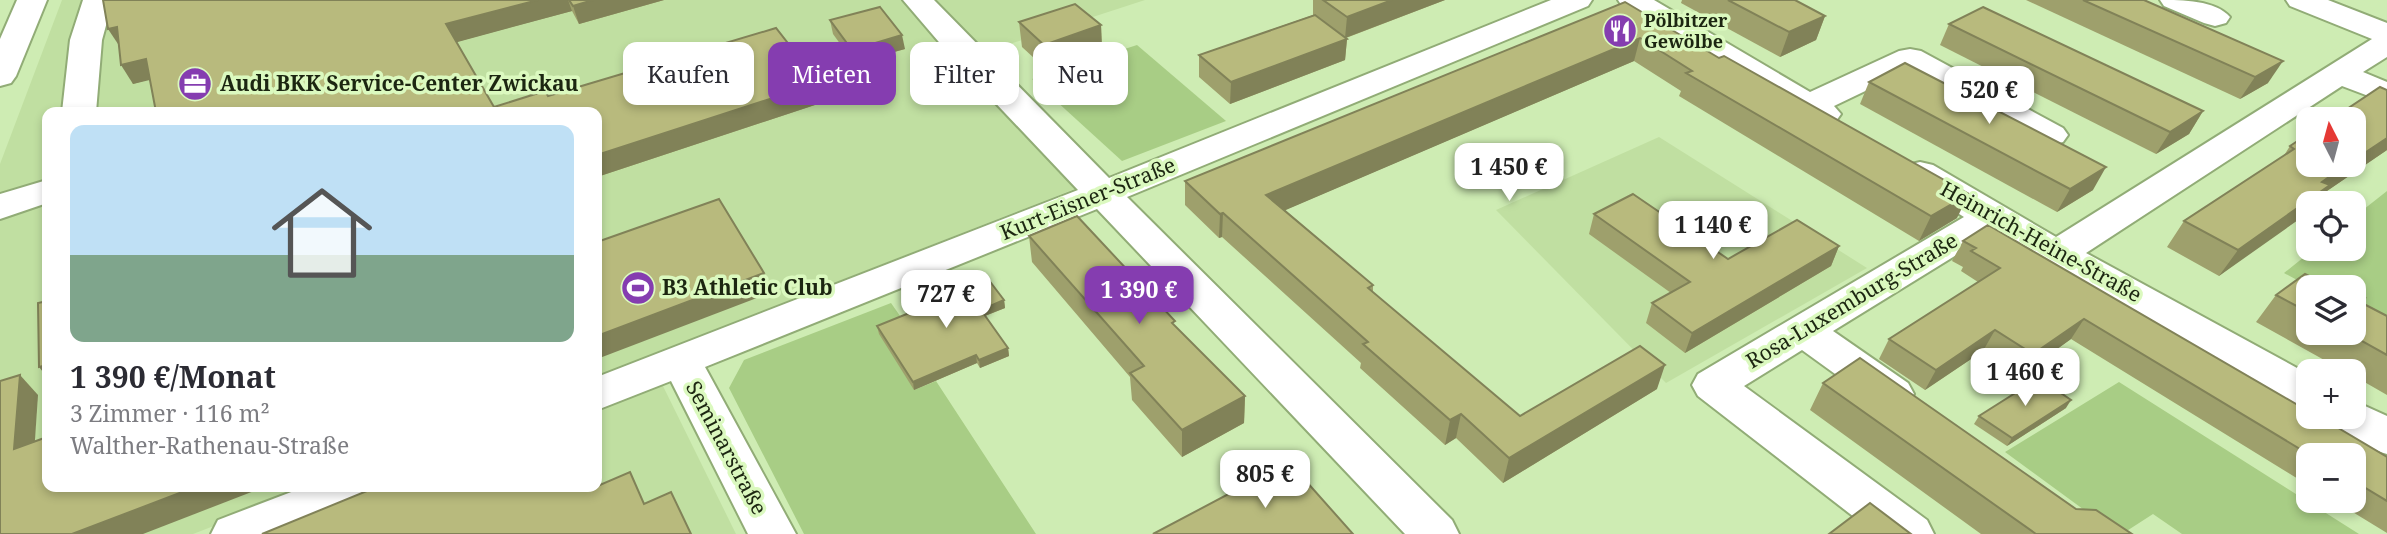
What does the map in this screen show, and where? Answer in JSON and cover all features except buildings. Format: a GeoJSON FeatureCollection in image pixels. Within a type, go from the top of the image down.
{"type":"FeatureCollection","features":[{"type":"Feature","properties":{"kind":"street"},"geometry":{"type":"LineString","coordinates":[[0,76],[32,0]]}},
{"type":"Feature","properties":{"kind":"street"},"geometry":{"type":"LineString","coordinates":[[79,107],[86,40],[98,0]]}},
{"type":"Feature","properties":{"kind":"street"},"geometry":{"type":"LineString","coordinates":[[918,0],[961,48],[1435,534]]}},
{"type":"Feature","properties":{"kind":"street","name":"Kurt-Eisner-Straße"},"geometry":{"type":"LineString","coordinates":[[602,392],[1104,193],[1577,0]]}},
{"type":"Feature","properties":{"kind":"street"},"geometry":{"type":"LineString","coordinates":[[1633,0],[1855,133]]}},
{"type":"Feature","properties":{"kind":"street"},"geometry":{"type":"LineString","coordinates":[[2175,0],[2215,17]]}},
{"type":"Feature","properties":{"kind":"street"},"geometry":{"type":"LineString","coordinates":[[2301,0],[2387,34]]}},
{"type":"Feature","properties":{"kind":"street"},"geometry":{"type":"LineString","coordinates":[[2060,252],[2387,43]]}},
{"type":"Feature","properties":{"kind":"street"},"geometry":{"type":"LineString","coordinates":[[1809,105],[1910,58],[2051,135]]}},
{"type":"Feature","properties":{"kind":"street"},"geometry":{"type":"LineString","coordinates":[[2339,74],[2387,93]]}},
{"type":"Feature","properties":{"kind":"street","name":"Heinrich-Heine-Straße"},"geometry":{"type":"LineString","coordinates":[[1889,154],[1992,217],[2060,252],[2296,386]]}},
{"type":"Feature","properties":{"kind":"street"},"geometry":{"type":"LineString","coordinates":[[0,207],[42,193]]}},
{"type":"Feature","properties":{"kind":"street","name":"Rosa-Luxemburg-Straße"},"geometry":{"type":"LineString","coordinates":[[1910,534],[1713,385],[1992,217]]}},
{"type":"Feature","properties":{"kind":"street"},"geometry":{"type":"LineString","coordinates":[[1803,331],[1926,417]]}},
{"type":"Feature","properties":{"kind":"street","name":"Seminarstraße"},"geometry":{"type":"LineString","coordinates":[[681,361],[772,534]]}},
{"type":"Feature","properties":{"kind":"street"},"geometry":{"type":"LineString","coordinates":[[2366,425],[2387,437]]}},
{"type":"Feature","properties":{"kind":"street"},"geometry":{"type":"LineString","coordinates":[[236,534],[343,492]]}},
{"type":"Feature","properties":{"kind":"shaded area"},"geometry":{"type":"Polygon","coordinates":[[[62,0],[904,0],[943,42],[910,42],[910,105],[1001,105],[1077,188],[602,374],[602,107],[42,107],[42,492],[302,492],[193,534],[0,534],[0,164],[62,0]]]}},
{"type":"Feature","properties":{"kind":"shaded area"},"geometry":{"type":"Polygon","coordinates":[[[928,0],[1145,0],[1016,42],[968,42],[928,0]]]}},
{"type":"Feature","properties":{"kind":"shaded area"},"geometry":{"type":"Polygon","coordinates":[[[1137,45],[1226,121],[1122,161],[1061,105],[1128,105],[1128,48],[1137,45]]]}},
{"type":"Feature","properties":{"kind":"shaded area"},"geometry":{"type":"Polygon","coordinates":[[[1659,137],[1867,268],[1666,383],[1496,210],[1659,137]]]}},
{"type":"Feature","properties":{"kind":"shaded area"},"geometry":{"type":"Polygon","coordinates":[[[2387,191],[2387,317],[2366,313],[2366,275],[2296,275],[2296,279],[2284,273],[2299,261],[2366,261],[2366,208],[2387,191]]]}},
{"type":"Feature","properties":{"kind":"shaded area"},"geometry":{"type":"Polygon","coordinates":[[[891,303],[905,323],[914,390],[936,381],[1036,534],[804,534],[729,388],[744,360],[891,303]]]}},
{"type":"Feature","properties":{"kind":"shaded area"},"geometry":{"type":"Polygon","coordinates":[[[659,378],[736,534],[265,534],[372,492],[602,492],[602,401],[659,378]]]}},
{"type":"Feature","properties":{"kind":"shaded area"},"geometry":{"type":"Polygon","coordinates":[[[2119,382],[2296,494],[2296,513],[2326,513],[2359,534],[2182,534],[2153,514],[2122,534],[2117,534],[2005,452],[2119,382]]]}},
{"type":"Feature","properties":{"kind":"place","name":"Pölbitzer Gewölbe"},"geometry":{"type":"Point","coordinates":[1620,31]}},
{"type":"Feature","properties":{"kind":"place","name":"Audi BKK Service-Center Zwickau"},"geometry":{"type":"Point","coordinates":[195,84]}},
{"type":"Feature","properties":{"kind":"place","name":"B3 Athletic Club"},"geometry":{"type":"Point","coordinates":[638,288]}}]}
